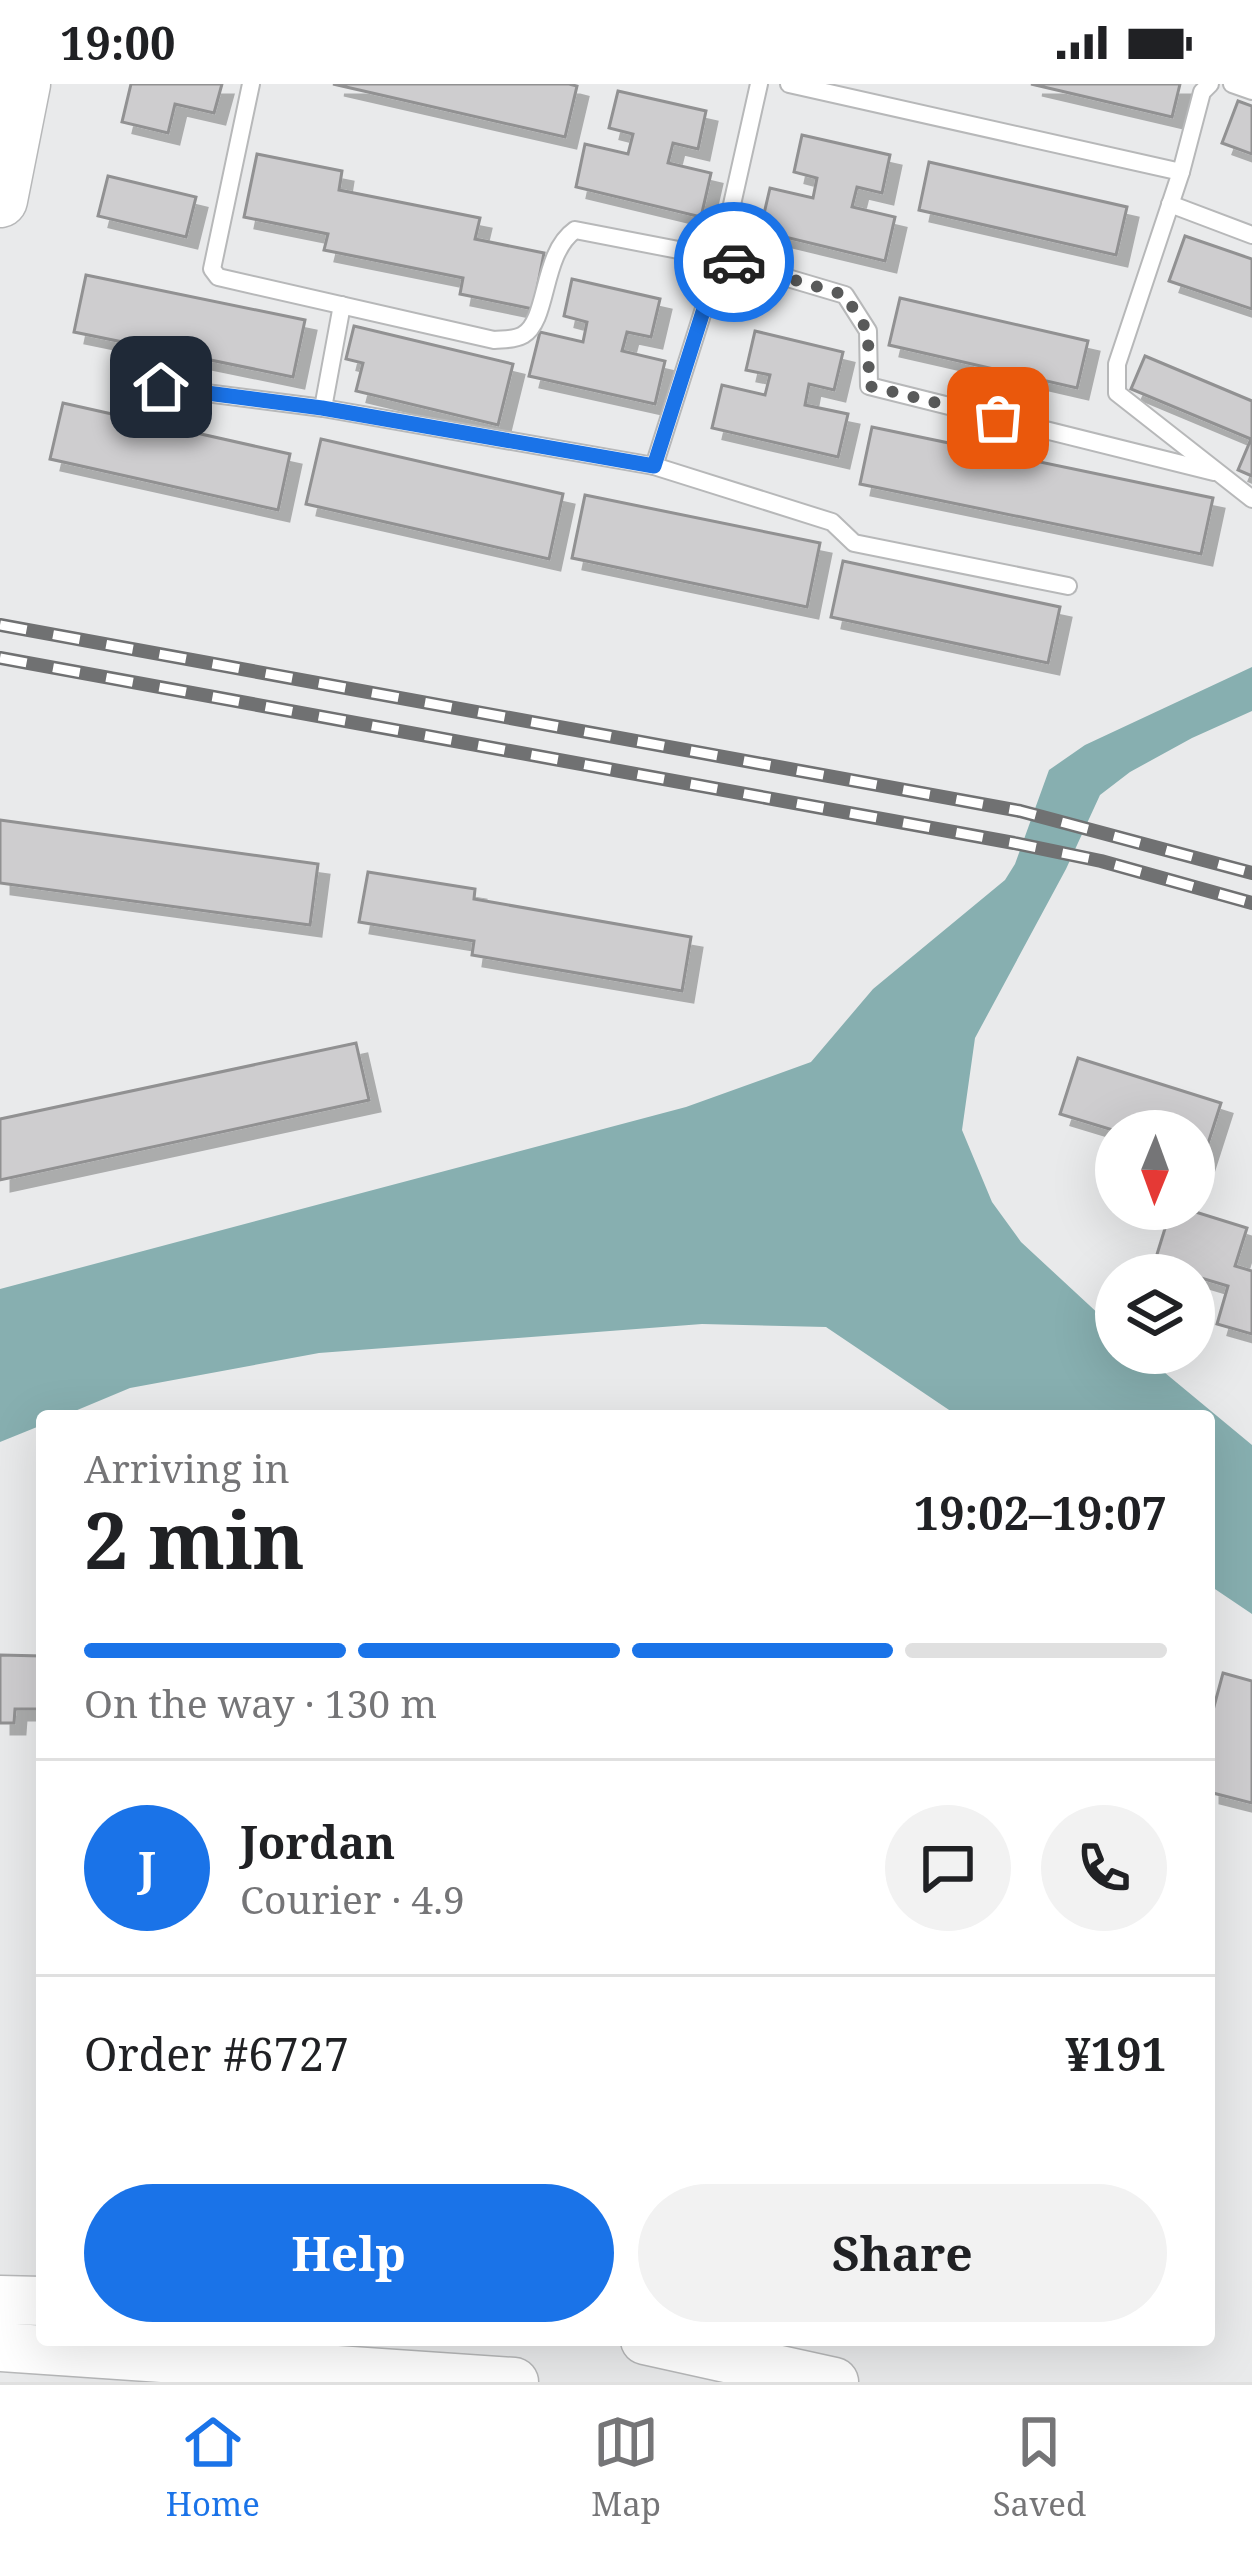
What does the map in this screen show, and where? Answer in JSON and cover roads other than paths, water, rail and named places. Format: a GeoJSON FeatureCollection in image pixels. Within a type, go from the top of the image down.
{"type":"FeatureCollection","features":[{"type":"Feature","properties":{"kind":"main road"},"geometry":{"type":"LineString","coordinates":[[0,200],[22,84]]}},
{"type":"Feature","properties":{"kind":"main road"},"geometry":{"type":"LineString","coordinates":[[0,2300],[36,2301]]}},
{"type":"Feature","properties":{"kind":"main road"},"geometry":{"type":"LineString","coordinates":[[672,2346],[834,2382]]}},
{"type":"Feature","properties":{"kind":"main road"},"geometry":{"type":"LineString","coordinates":[[0,2347],[514,2382]]}},
{"type":"Feature","properties":{"kind":"lane"},"geometry":{"type":"LineString","coordinates":[[251,84],[212,269],[218,278],[494,340],[520,338],[532,328],[560,241],[575,230],[720,258],[845,295],[868,332],[869,386],[1214,472]]}},
{"type":"Feature","properties":{"kind":"lane"},"geometry":{"type":"LineString","coordinates":[[654,466],[720,258],[759,84]]}},
{"type":"Feature","properties":{"kind":"lane"},"geometry":{"type":"LineString","coordinates":[[789,84],[1181,172]]}},
{"type":"Feature","properties":{"kind":"lane"},"geometry":{"type":"LineString","coordinates":[[1210,84],[1202,92],[1181,172],[1117,364],[1117,393],[1252,500]]}},
{"type":"Feature","properties":{"kind":"lane"},"geometry":{"type":"LineString","coordinates":[[1232,84],[1252,91]]}},
{"type":"Feature","properties":{"kind":"lane"},"geometry":{"type":"LineString","coordinates":[[1170,204],[1252,235]]}},
{"type":"Feature","properties":{"kind":"lane"},"geometry":{"type":"LineString","coordinates":[[322,408],[342,305]]}},
{"type":"Feature","properties":{"kind":"lane"},"geometry":{"type":"LineString","coordinates":[[120,382],[322,408],[654,466],[832,522],[854,543],[1069,586]]}},
{"type":"Feature","properties":{"kind":"water"},"geometry":{"type":"Polygon","coordinates":[[[1252,667],[1252,711],[1130,772],[1100,795],[1066,869],[975,1038],[962,1130],[992,1202],[1021,1242],[1095,1311],[1095,1374],[1166,1374],[1210,1410],[949,1410],[826,1327],[702,1324],[319,1353],[130,1388],[77,1410],[36,1410],[36,1427],[0,1442],[0,1289],[686,1107],[811,1062],[873,989],[1005,880],[1049,770],[1085,745],[1252,667]]]}},
{"type":"Feature","properties":{"kind":"water"},"geometry":{"type":"Polygon","coordinates":[[[1215,1414],[1252,1445],[1252,1614],[1215,1589],[1215,1414]]]}},
{"type":"Feature","properties":{"kind":"railway"},"geometry":{"type":"LineString","coordinates":[[0,625],[1020,811],[1252,873]]}},
{"type":"Feature","properties":{"kind":"railway"},"geometry":{"type":"LineString","coordinates":[[0,658],[1014,843],[1101,861],[1252,903]]}}]}
